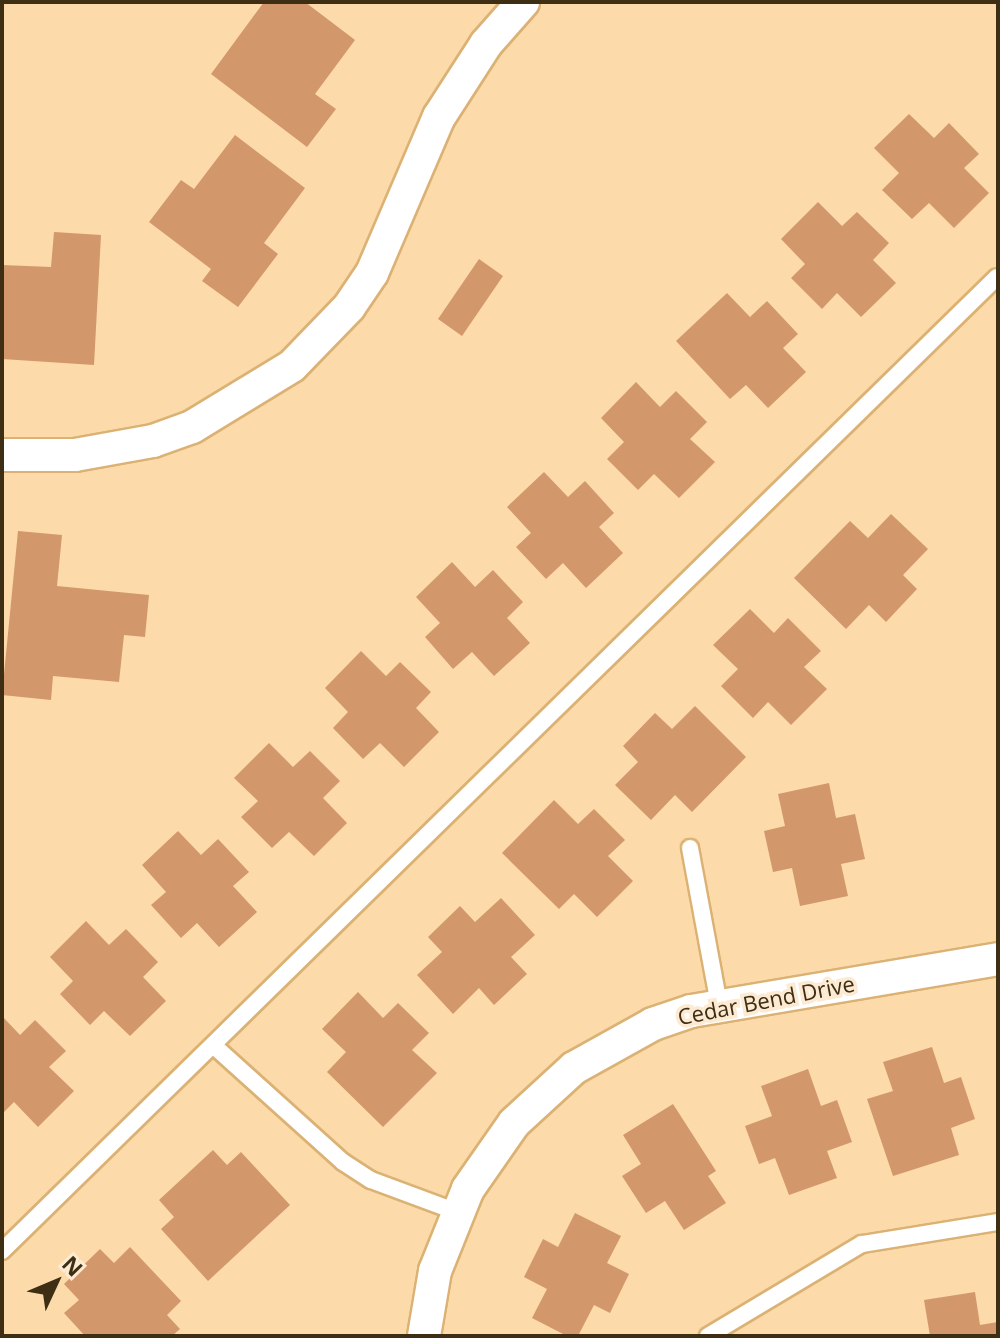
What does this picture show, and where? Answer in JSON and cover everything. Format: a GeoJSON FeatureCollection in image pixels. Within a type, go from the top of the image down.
{"type":"FeatureCollection","features":[{"type":"Feature","properties":{"kind":"street"},"geometry":{"type":"LineString","coordinates":[[2,455],[75,455],[153,441],[205,420],[292,366],[349,307],[372,273],[439,117],[486,44],[523,2]]}},
{"type":"Feature","properties":{"kind":"street","name":"Cedar Bend Drive"},"geometry":{"type":"LineString","coordinates":[[424,1336],[435,1271],[457,1212],[506,1133],[574,1068],[653,1024],[719,1005],[998,959]]}},
{"type":"Feature","properties":{"kind":"lane"},"geometry":{"type":"LineString","coordinates":[[2,1251],[997,277]]}},
{"type":"Feature","properties":{"kind":"lane"},"geometry":{"type":"LineString","coordinates":[[690,848],[719,1005]]}},
{"type":"Feature","properties":{"kind":"lane"},"geometry":{"type":"LineString","coordinates":[[213,1045],[343,1162],[371,1180],[457,1212]]}},
{"type":"Feature","properties":{"kind":"lane"},"geometry":{"type":"LineString","coordinates":[[708,1336],[862,1244],[998,1222]]}},
{"type":"Feature","properties":{"kind":"building"},"geometry":{"type":"Polygon","coordinates":[[[264,2],[305,2],[355,40],[315,94],[336,109],[307,147],[211,74],[264,2]]]}},
{"type":"Feature","properties":{"kind":"building"},"geometry":{"type":"Polygon","coordinates":[[[909,114],[934,138],[949,123],[979,154],[964,168],[989,193],[954,228],[929,203],[912,219],[882,190],[899,173],[874,148],[909,114]]]}},
{"type":"Feature","properties":{"kind":"building"},"geometry":{"type":"Polygon","coordinates":[[[235,135],[305,188],[264,243],[278,254],[238,307],[202,281],[211,269],[149,222],[181,180],[194,189],[235,135]]]}},
{"type":"Feature","properties":{"kind":"building"},"geometry":{"type":"Polygon","coordinates":[[[818,202],[842,226],[857,212],[889,243],[873,260],[896,283],[861,317],[837,293],[822,309],[791,278],[805,264],[781,239],[818,202]]]}},
{"type":"Feature","properties":{"kind":"building"},"geometry":{"type":"Polygon","coordinates":[[[54,232],[101,235],[94,365],[2,359],[2,265],[51,267],[54,232]]]}},
{"type":"Feature","properties":{"kind":"building"},"geometry":{"type":"Polygon","coordinates":[[[479,259],[503,276],[462,336],[438,319],[479,259]]]}},
{"type":"Feature","properties":{"kind":"building"},"geometry":{"type":"Polygon","coordinates":[[[727,293],[750,317],[767,301],[798,334],[783,348],[806,372],[768,408],[746,385],[730,399],[676,341],[727,293]]]}},
{"type":"Feature","properties":{"kind":"building"},"geometry":{"type":"Polygon","coordinates":[[[636,382],[660,407],[676,391],[707,422],[690,439],[715,462],[679,498],[654,474],[638,490],[607,459],[624,442],[601,418],[636,382]]]}},
{"type":"Feature","properties":{"kind":"building"},"geometry":{"type":"Polygon","coordinates":[[[544,472],[568,497],[585,481],[614,513],[599,527],[623,553],[586,588],[563,563],[546,579],[516,547],[531,533],[507,507],[544,472]]]}},
{"type":"Feature","properties":{"kind":"building"},"geometry":{"type":"Polygon","coordinates":[[[891,514],[928,549],[903,575],[917,589],[886,622],[869,605],[846,629],[794,578],[850,521],[868,538],[891,514]]]}},
{"type":"Feature","properties":{"kind":"building"},"geometry":{"type":"Polygon","coordinates":[[[18,531],[62,535],[57,586],[149,595],[145,637],[124,635],[119,682],[53,676],[51,700],[2,695],[18,531]]]}},
{"type":"Feature","properties":{"kind":"building"},"geometry":{"type":"Polygon","coordinates":[[[452,562],[475,587],[493,570],[523,602],[507,618],[530,643],[494,676],[472,652],[453,669],[425,637],[440,623],[416,597],[452,562]]]}},
{"type":"Feature","properties":{"kind":"building"},"geometry":{"type":"Polygon","coordinates":[[[750,609],[774,633],[788,618],[821,651],[804,667],[827,689],[791,725],[768,702],[753,718],[721,686],[738,669],[713,645],[750,609]]]}},
{"type":"Feature","properties":{"kind":"building"},"geometry":{"type":"Polygon","coordinates":[[[361,651],[386,676],[400,662],[431,692],[416,708],[439,732],[404,767],[380,743],[363,759],[333,728],[348,712],[325,688],[361,651]]]}},
{"type":"Feature","properties":{"kind":"building"},"geometry":{"type":"Polygon","coordinates":[[[695,706],[746,757],[692,812],[675,795],[651,820],[615,785],[638,762],[623,746],[655,713],[672,729],[695,706]]]}},
{"type":"Feature","properties":{"kind":"building"},"geometry":{"type":"Polygon","coordinates":[[[269,743],[293,767],[310,751],[340,781],[323,798],[347,823],[314,856],[289,832],[272,848],[241,817],[258,801],[234,778],[269,743]]]}},
{"type":"Feature","properties":{"kind":"building"},"geometry":{"type":"Polygon","coordinates":[[[829,783],[836,818],[855,814],[865,859],[841,864],[848,896],[800,906],[792,868],[773,872],[764,831],[785,826],[778,794],[829,783]]]}},
{"type":"Feature","properties":{"kind":"building"},"geometry":{"type":"Polygon","coordinates":[[[554,800],[578,824],[594,809],[625,840],[608,856],[633,881],[597,917],[574,894],[559,909],[502,853],[554,800]]]}},
{"type":"Feature","properties":{"kind":"building"},"geometry":{"type":"Polygon","coordinates":[[[178,831],[201,855],[218,839],[249,872],[233,886],[257,912],[219,947],[197,923],[181,938],[151,905],[166,892],[142,865],[178,831]]]}},
{"type":"Feature","properties":{"kind":"building"},"geometry":{"type":"Polygon","coordinates":[[[501,898],[535,935],[511,957],[527,974],[494,1005],[479,988],[453,1014],[417,975],[442,952],[428,937],[460,906],[475,922],[501,898]]]}},
{"type":"Feature","properties":{"kind":"building"},"geometry":{"type":"Polygon","coordinates":[[[86,921],[109,945],[126,929],[158,962],[143,977],[166,1001],[130,1036],[104,1011],[90,1025],[60,994],[73,981],[50,957],[86,921]]]}},
{"type":"Feature","properties":{"kind":"building"},"geometry":{"type":"Polygon","coordinates":[[[358,992],[383,1018],[398,1003],[429,1033],[412,1050],[437,1073],[383,1127],[327,1072],[346,1052],[322,1029],[358,992]]]}},
{"type":"Feature","properties":{"kind":"building"},"geometry":{"type":"Polygon","coordinates":[[[2,1016],[20,1035],[35,1020],[66,1051],[49,1067],[74,1091],[38,1127],[14,1102],[2,1114],[2,1016]]]}},
{"type":"Feature","properties":{"kind":"building"},"geometry":{"type":"Polygon","coordinates":[[[932,1047],[944,1083],[961,1077],[975,1119],[951,1128],[959,1155],[893,1176],[867,1099],[893,1091],[883,1062],[932,1047]]]}},
{"type":"Feature","properties":{"kind":"building"},"geometry":{"type":"Polygon","coordinates":[[[808,1069],[821,1106],[837,1100],[852,1142],[827,1151],[837,1178],[789,1195],[775,1158],[759,1164],[745,1126],[772,1116],[761,1086],[808,1069]]]}},
{"type":"Feature","properties":{"kind":"building"},"geometry":{"type":"Polygon","coordinates":[[[673,1104],[716,1171],[708,1176],[726,1203],[684,1230],[665,1201],[646,1213],[622,1176],[641,1164],[623,1135],[673,1104]]]}},
{"type":"Feature","properties":{"kind":"building"},"geometry":{"type":"Polygon","coordinates":[[[213,1150],[227,1165],[241,1152],[290,1205],[208,1281],[161,1229],[174,1217],[159,1200],[213,1150]]]}},
{"type":"Feature","properties":{"kind":"building"},"geometry":{"type":"Polygon","coordinates":[[[575,1213],[621,1236],[607,1263],[629,1274],[610,1313],[594,1305],[578,1336],[567,1336],[532,1318],[547,1289],[524,1277],[543,1239],[558,1247],[575,1213]]]}},
{"type":"Feature","properties":{"kind":"building"},"geometry":{"type":"Polygon","coordinates":[[[130,1247],[181,1301],[167,1315],[180,1329],[172,1336],[85,1336],[64,1313],[79,1300],[64,1284],[100,1249],[114,1263],[130,1247]]]}},
{"type":"Feature","properties":{"kind":"building"},"geometry":{"type":"Polygon","coordinates":[[[975,1292],[980,1325],[998,1322],[998,1336],[930,1336],[924,1300],[975,1292]]]}}]}
